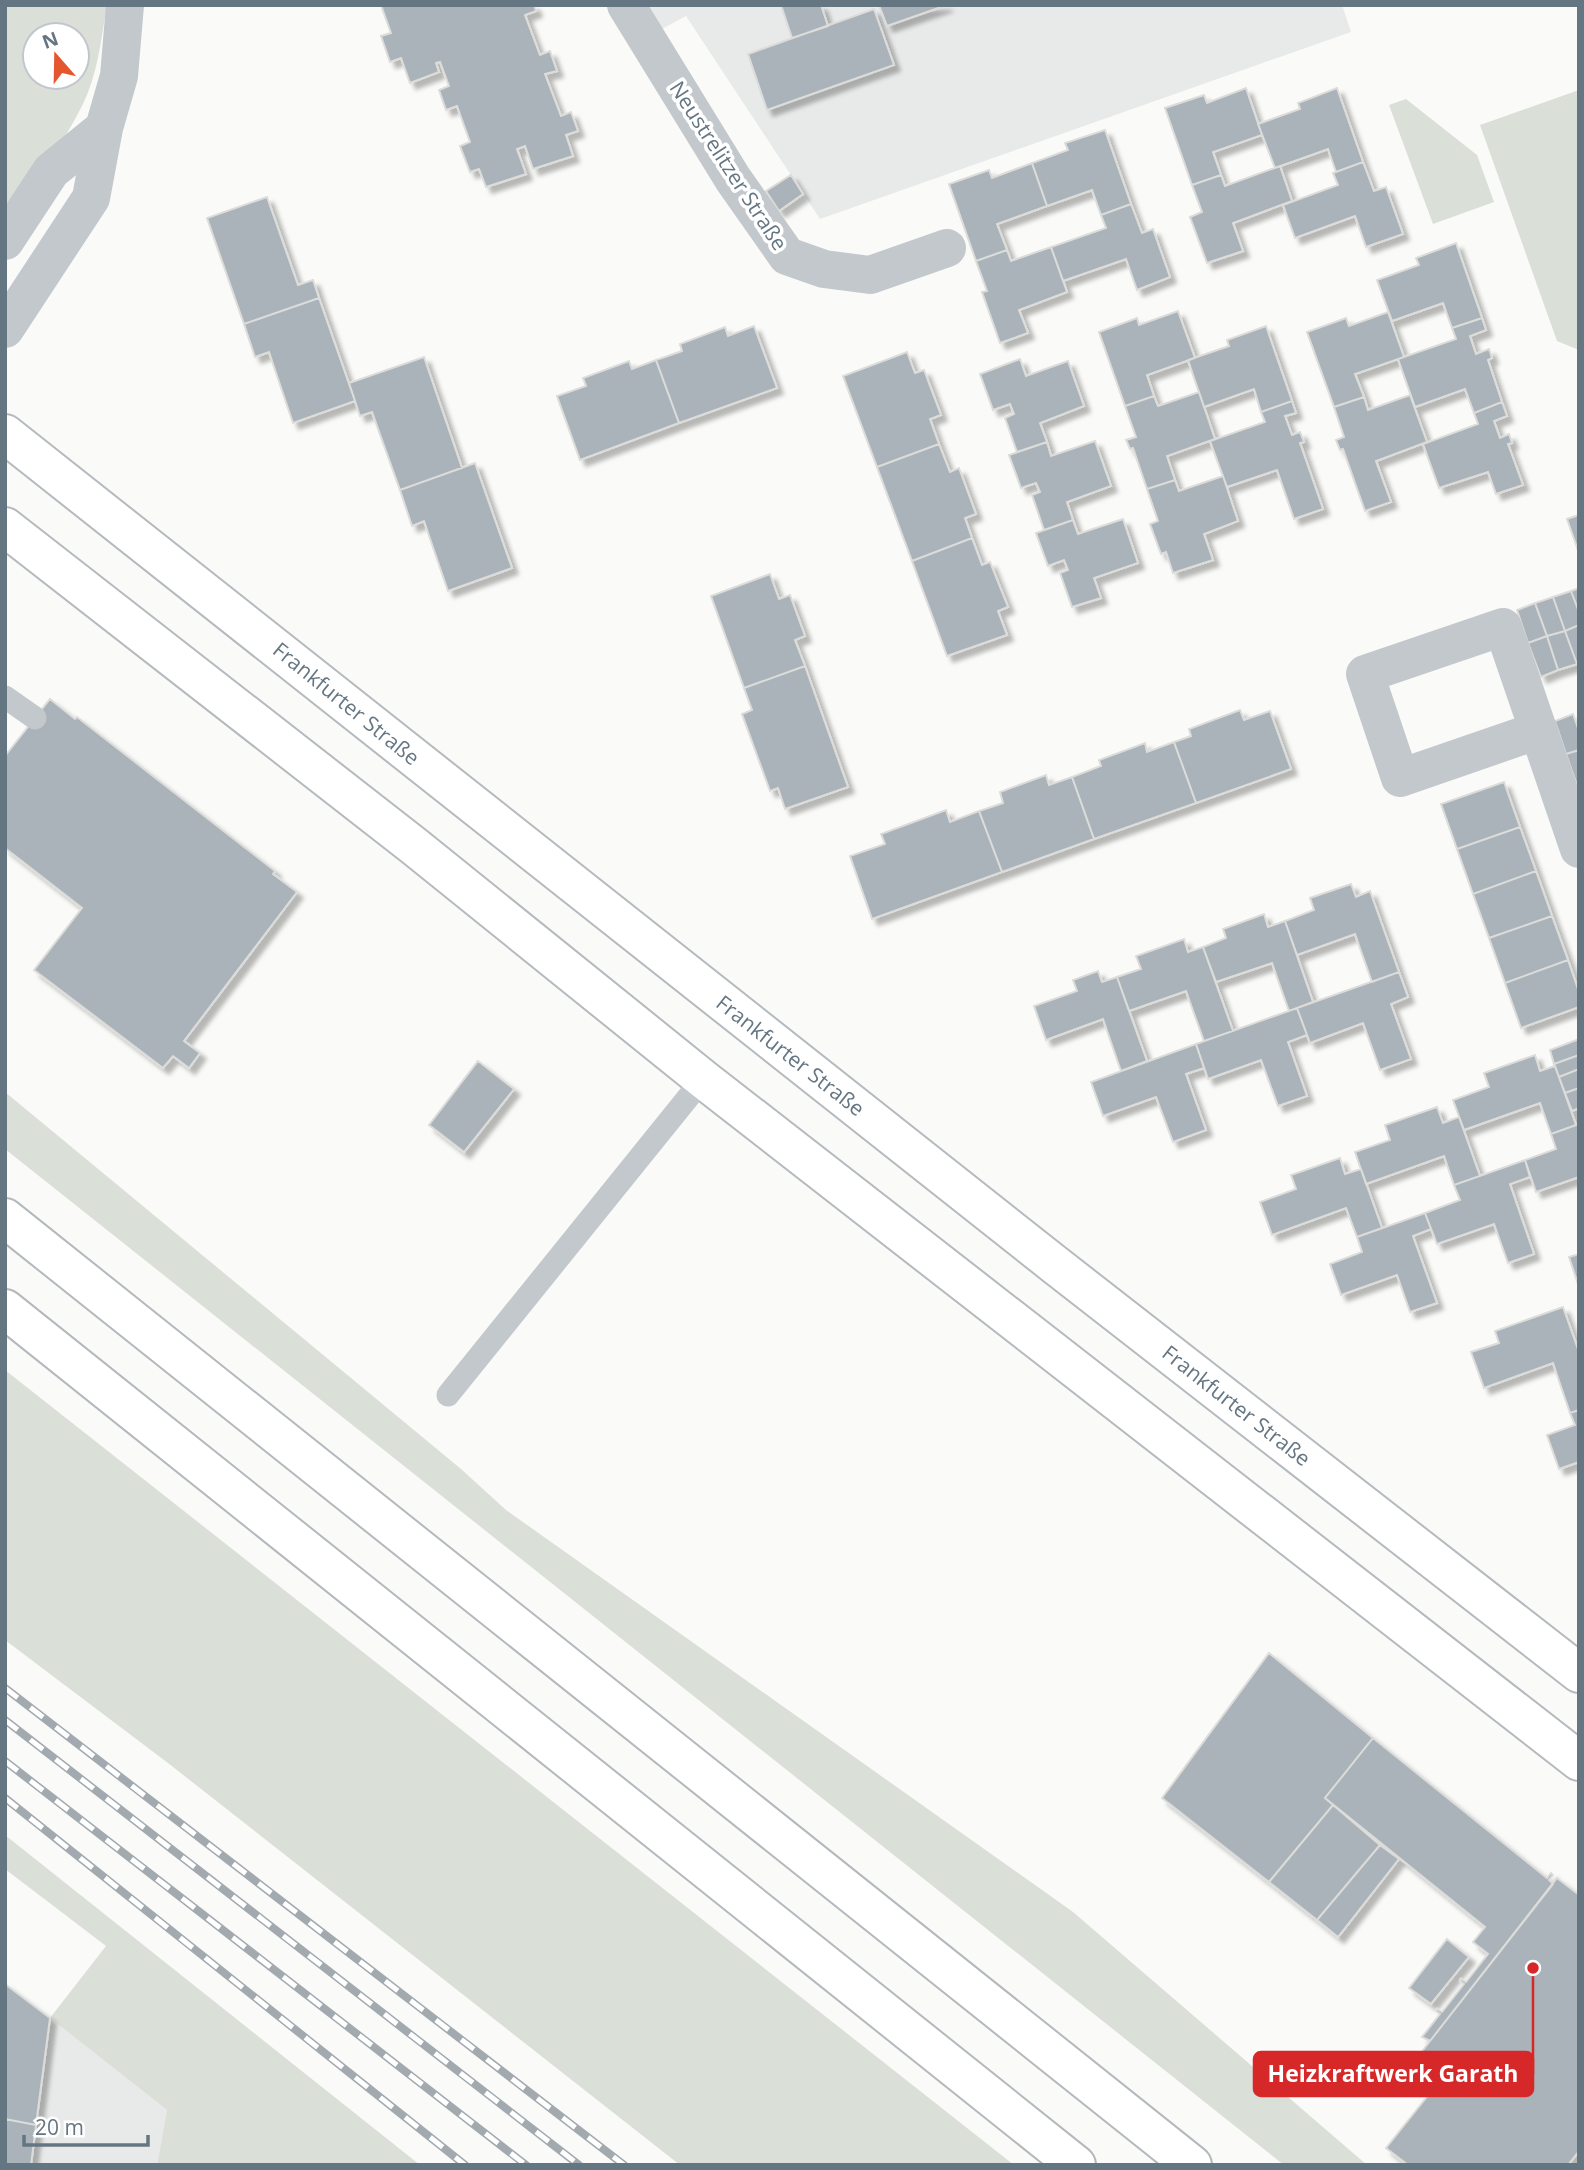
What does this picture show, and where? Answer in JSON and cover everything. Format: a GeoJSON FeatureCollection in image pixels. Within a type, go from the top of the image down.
{"type":"FeatureCollection","features":[{"type":"Feature","properties":{"kind":"main road","name":"Frankfurter Straße"},"geometry":{"type":"LineString","coordinates":[[5,434],[1054,1264],[1579,1673]]}},
{"type":"Feature","properties":{"kind":"main road"},"geometry":{"type":"LineString","coordinates":[[5,527],[414,846],[703,1079],[1579,1761]]}},
{"type":"Feature","properties":{"kind":"main road"},"geometry":{"type":"LineString","coordinates":[[5,1217],[1192,2165]]}},
{"type":"Feature","properties":{"kind":"main road"},"geometry":{"type":"LineString","coordinates":[[5,1310],[1076,2165]]}},
{"type":"Feature","properties":{"kind":"street"},"geometry":{"type":"LineString","coordinates":[[5,329],[91,198],[104,128],[119,76],[125,5]]}},
{"type":"Feature","properties":{"kind":"street","name":"Neustrelitzer Straße"},"geometry":{"type":"LineString","coordinates":[[626,5],[733,179],[787,256],[824,269],[870,275],[947,248]]}},
{"type":"Feature","properties":{"kind":"street"},"geometry":{"type":"LineString","coordinates":[[5,241],[51,171],[104,128]]}},
{"type":"Feature","properties":{"kind":"street"},"geometry":{"type":"LineString","coordinates":[[1539,730],[1400,778],[1365,674],[1503,626],[1539,730],[1579,849]]}},
{"type":"Feature","properties":{"kind":"lane"},"geometry":{"type":"LineString","coordinates":[[5,697],[35,718]]}},
{"type":"Feature","properties":{"kind":"lane"},"geometry":{"type":"LineString","coordinates":[[447,1395],[703,1079]]}},
{"type":"Feature","properties":{"kind":"shaded area"},"geometry":{"type":"Polygon","coordinates":[[[5,5],[106,5],[91,84],[91,21],[21,21],[21,91],[88,91],[66,135],[5,220],[5,5]]]}},
{"type":"Feature","properties":{"kind":"shaded area"},"geometry":{"type":"Polygon","coordinates":[[[644,5],[1342,5],[1351,32],[820,219],[686,16],[660,30],[644,5]]]}},
{"type":"Feature","properties":{"kind":"shaded area"},"geometry":{"type":"Polygon","coordinates":[[[1579,90],[1579,350],[1557,341],[1480,125],[1579,90]]]}},
{"type":"Feature","properties":{"kind":"shaded area"},"geometry":{"type":"Polygon","coordinates":[[[1406,99],[1477,155],[1494,202],[1433,224],[1389,105],[1406,99]]]}},
{"type":"Feature","properties":{"kind":"shaded area"},"geometry":{"type":"Polygon","coordinates":[[[5,1092],[461,1469],[506,1510],[1073,1912],[1367,2165],[1284,2165],[5,1149],[5,1092]]]}},
{"type":"Feature","properties":{"kind":"shaded area"},"geometry":{"type":"Polygon","coordinates":[[[5,1370],[1014,2165],[680,2165],[168,1763],[5,1640],[5,1370]]]}},
{"type":"Feature","properties":{"kind":"shaded area"},"geometry":{"type":"Polygon","coordinates":[[[5,1835],[420,2165],[157,2165],[167,2110],[50,2018],[106,1946],[5,1869],[5,1835]]]}},
{"type":"Feature","properties":{"kind":"shaded area"},"geometry":{"type":"Polygon","coordinates":[[[50,2018],[167,2110],[157,2165],[31,2165],[50,2018]]]}},
{"type":"Feature","properties":{"kind":"building"},"geometry":{"type":"Polygon","coordinates":[[[381,5],[534,5],[536,11],[525,15],[540,55],[550,51],[557,71],[545,74],[561,116],[571,112],[578,131],[566,135],[573,156],[533,169],[525,146],[517,149],[526,174],[486,187],[479,169],[470,172],[460,146],[470,142],[457,106],[446,110],[439,90],[449,86],[440,62],[436,63],[439,72],[410,83],[401,58],[390,62],[381,36],[391,33],[381,5]]]}},
{"type":"Feature","properties":{"kind":"building"},"geometry":{"type":"Polygon","coordinates":[[[781,5],[821,5],[828,26],[792,38],[781,5]]]}},
{"type":"Feature","properties":{"kind":"building"},"geometry":{"type":"Polygon","coordinates":[[[879,5],[947,5],[887,26],[879,5]]]}},
{"type":"Feature","properties":{"kind":"building"},"geometry":{"type":"Polygon","coordinates":[[[874,9],[894,65],[767,110],[748,54],[874,9]]]}},
{"type":"Feature","properties":{"kind":"building"},"geometry":{"type":"Polygon","coordinates":[[[1246,88],[1262,135],[1213,152],[1221,175],[1192,185],[1165,108],[1204,95],[1207,103],[1246,88]]]}},
{"type":"Feature","properties":{"kind":"building"},"geometry":{"type":"Polygon","coordinates":[[[1337,88],[1363,162],[1336,172],[1328,149],[1275,168],[1258,124],[1300,109],[1298,103],[1337,88]]]}},
{"type":"Feature","properties":{"kind":"building"},"geometry":{"type":"Polygon","coordinates":[[[1105,130],[1131,204],[1101,215],[1092,190],[1047,206],[1032,163],[1068,150],[1065,143],[1105,130]]]}},
{"type":"Feature","properties":{"kind":"building"},"geometry":{"type":"Polygon","coordinates":[[[1363,162],[1374,191],[1386,187],[1403,234],[1366,247],[1355,216],[1295,238],[1283,205],[1338,185],[1333,173],[1363,162]]]}},
{"type":"Feature","properties":{"kind":"building"},"geometry":{"type":"Polygon","coordinates":[[[1032,163],[1047,206],[997,224],[1007,250],[976,261],[949,184],[989,170],[992,178],[1032,163]]]}},
{"type":"Feature","properties":{"kind":"building"},"geometry":{"type":"Polygon","coordinates":[[[1280,166],[1292,201],[1233,223],[1243,251],[1207,263],[1190,217],[1202,212],[1192,185],[1221,175],[1225,186],[1280,166]]]}},
{"type":"Feature","properties":{"kind":"building"},"geometry":{"type":"Polygon","coordinates":[[[791,175],[803,194],[779,211],[766,191],[791,175]]]}},
{"type":"Feature","properties":{"kind":"building"},"geometry":{"type":"Polygon","coordinates":[[[267,197],[298,285],[313,280],[319,298],[244,324],[207,218],[267,197]]]}},
{"type":"Feature","properties":{"kind":"building"},"geometry":{"type":"Polygon","coordinates":[[[1131,204],[1142,233],[1153,229],[1170,277],[1137,290],[1126,259],[1063,281],[1051,247],[1106,228],[1101,215],[1131,204]]]}},
{"type":"Feature","properties":{"kind":"building"},"geometry":{"type":"Polygon","coordinates":[[[1456,243],[1482,318],[1452,328],[1443,303],[1392,321],[1377,280],[1419,265],[1416,258],[1456,243]]]}},
{"type":"Feature","properties":{"kind":"building"},"geometry":{"type":"Polygon","coordinates":[[[1051,247],[1067,292],[1019,310],[1028,333],[1000,343],[982,292],[987,291],[976,261],[1007,250],[1011,261],[1051,247]]]}},
{"type":"Feature","properties":{"kind":"building"},"geometry":{"type":"Polygon","coordinates":[[[319,298],[355,401],[293,423],[269,352],[255,357],[244,324],[319,298]]]}},
{"type":"Feature","properties":{"kind":"building"},"geometry":{"type":"Polygon","coordinates":[[[1178,311],[1195,358],[1147,375],[1154,396],[1125,406],[1099,332],[1137,318],[1139,325],[1178,311]]]}},
{"type":"Feature","properties":{"kind":"building"},"geometry":{"type":"Polygon","coordinates":[[[1388,312],[1404,357],[1355,374],[1364,397],[1334,407],[1307,332],[1346,318],[1349,326],[1388,312]]]}},
{"type":"Feature","properties":{"kind":"building"},"geometry":{"type":"Polygon","coordinates":[[[1482,318],[1486,330],[1470,336],[1476,354],[1489,349],[1492,358],[1488,360],[1502,402],[1474,413],[1465,389],[1415,407],[1398,359],[1456,339],[1452,328],[1482,318]]]}},
{"type":"Feature","properties":{"kind":"building"},"geometry":{"type":"Polygon","coordinates":[[[754,326],[777,388],[679,423],[656,360],[682,351],[680,344],[725,327],[728,336],[754,326]]]}},
{"type":"Feature","properties":{"kind":"building"},"geometry":{"type":"Polygon","coordinates":[[[1266,326],[1292,401],[1261,412],[1254,389],[1204,407],[1188,360],[1229,346],[1227,340],[1266,326]]]}},
{"type":"Feature","properties":{"kind":"building"},"geometry":{"type":"Polygon","coordinates":[[[907,352],[915,373],[924,370],[941,415],[930,419],[939,444],[877,467],[843,376],[907,352]]]}},
{"type":"Feature","properties":{"kind":"building"},"geometry":{"type":"Polygon","coordinates":[[[424,357],[462,468],[400,490],[372,412],[360,416],[349,383],[424,357]]]}},
{"type":"Feature","properties":{"kind":"building"},"geometry":{"type":"Polygon","coordinates":[[[1020,359],[1026,376],[1068,361],[1084,406],[1040,423],[1047,442],[1017,452],[1005,418],[1014,414],[1010,404],[993,410],[980,374],[1020,359]]]}},
{"type":"Feature","properties":{"kind":"building"},"geometry":{"type":"Polygon","coordinates":[[[656,360],[679,423],[580,460],[557,396],[586,386],[583,378],[629,361],[632,369],[656,360]]]}},
{"type":"Feature","properties":{"kind":"building"},"geometry":{"type":"Polygon","coordinates":[[[1199,392],[1215,439],[1167,456],[1175,480],[1147,489],[1133,448],[1130,449],[1126,440],[1136,437],[1125,406],[1154,396],[1158,406],[1199,392]]]}},
{"type":"Feature","properties":{"kind":"building"},"geometry":{"type":"Polygon","coordinates":[[[1410,395],[1427,442],[1376,461],[1391,502],[1365,511],[1343,449],[1340,450],[1336,440],[1344,437],[1334,407],[1364,397],[1368,410],[1410,395]]]}},
{"type":"Feature","properties":{"kind":"building"},"geometry":{"type":"Polygon","coordinates":[[[1292,401],[1296,413],[1285,416],[1292,435],[1300,432],[1304,442],[1300,443],[1323,509],[1294,519],[1277,470],[1227,487],[1210,441],[1265,422],[1261,412],[1292,401]]]}},
{"type":"Feature","properties":{"kind":"building"},"geometry":{"type":"Polygon","coordinates":[[[1502,402],[1507,416],[1494,421],[1500,438],[1509,434],[1512,443],[1508,444],[1523,485],[1496,494],[1488,472],[1439,488],[1423,444],[1478,424],[1474,413],[1502,402]]]}},
{"type":"Feature","properties":{"kind":"building"},"geometry":{"type":"Polygon","coordinates":[[[1095,441],[1111,486],[1067,502],[1073,520],[1044,530],[1032,495],[1040,492],[1036,483],[1021,488],[1009,455],[1047,442],[1051,456],[1095,441]]]}},
{"type":"Feature","properties":{"kind":"building"},"geometry":{"type":"Polygon","coordinates":[[[939,444],[950,472],[959,468],[976,514],[965,518],[972,538],[912,561],[877,467],[939,444]]]}},
{"type":"Feature","properties":{"kind":"building"},"geometry":{"type":"Polygon","coordinates":[[[475,463],[512,568],[448,591],[424,521],[412,526],[400,490],[475,463]]]}},
{"type":"Feature","properties":{"kind":"building"},"geometry":{"type":"Polygon","coordinates":[[[1223,476],[1238,521],[1204,534],[1213,560],[1173,573],[1166,552],[1161,554],[1150,524],[1158,521],[1147,489],[1175,480],[1179,491],[1223,476]]]}},
{"type":"Feature","properties":{"kind":"building"},"geometry":{"type":"Polygon","coordinates":[[[1579,515],[1579,553],[1567,519],[1579,515]]]}},
{"type":"Feature","properties":{"kind":"building"},"geometry":{"type":"Polygon","coordinates":[[[1123,519],[1138,563],[1094,578],[1101,598],[1072,607],[1060,573],[1068,570],[1064,560],[1048,566],[1036,533],[1073,520],[1078,534],[1123,519]]]}},
{"type":"Feature","properties":{"kind":"building"},"geometry":{"type":"Polygon","coordinates":[[[972,538],[982,565],[990,562],[1008,607],[998,611],[1007,635],[947,656],[912,561],[972,538]]]}},
{"type":"Feature","properties":{"kind":"building"},"geometry":{"type":"Polygon","coordinates":[[[770,574],[779,599],[790,595],[805,636],[795,640],[805,666],[744,688],[711,596],[770,574]]]}},
{"type":"Feature","properties":{"kind":"building"},"geometry":{"type":"Polygon","coordinates":[[[1579,588],[1579,612],[1571,591],[1579,588]]]}},
{"type":"Feature","properties":{"kind":"building"},"geometry":{"type":"Polygon","coordinates":[[[1571,591],[1579,612],[1579,625],[1565,631],[1553,597],[1571,591]]]}},
{"type":"Feature","properties":{"kind":"building"},"geometry":{"type":"Polygon","coordinates":[[[1553,597],[1565,631],[1547,636],[1535,603],[1553,597]]]}},
{"type":"Feature","properties":{"kind":"building"},"geometry":{"type":"Polygon","coordinates":[[[1535,603],[1547,636],[1528,643],[1517,610],[1535,603]]]}},
{"type":"Feature","properties":{"kind":"building"},"geometry":{"type":"Polygon","coordinates":[[[1579,625],[1579,664],[1577,664],[1565,631],[1579,625]]]}},
{"type":"Feature","properties":{"kind":"building"},"geometry":{"type":"Polygon","coordinates":[[[1565,631],[1577,664],[1558,670],[1547,636],[1565,631]]]}},
{"type":"Feature","properties":{"kind":"building"},"geometry":{"type":"Polygon","coordinates":[[[1547,636],[1558,670],[1541,677],[1528,643],[1547,636]]]}},
{"type":"Feature","properties":{"kind":"building"},"geometry":{"type":"Polygon","coordinates":[[[805,666],[848,787],[785,809],[778,788],[770,791],[742,714],[752,710],[744,688],[805,666]]]}},
{"type":"Feature","properties":{"kind":"building"},"geometry":{"type":"Polygon","coordinates":[[[50,699],[275,871],[273,874],[297,892],[184,1041],[200,1053],[189,1068],[173,1056],[163,1068],[34,970],[82,908],[5,848],[5,756],[50,699]]]}},
{"type":"Feature","properties":{"kind":"building"},"geometry":{"type":"Polygon","coordinates":[[[1240,710],[1244,720],[1270,711],[1291,769],[1196,803],[1174,742],[1191,736],[1189,729],[1240,710]]]}},
{"type":"Feature","properties":{"kind":"building"},"geometry":{"type":"Polygon","coordinates":[[[1573,714],[1579,731],[1579,750],[1566,754],[1555,721],[1573,714]]]}},
{"type":"Feature","properties":{"kind":"building"},"geometry":{"type":"Polygon","coordinates":[[[1174,742],[1196,803],[1094,839],[1072,777],[1101,766],[1099,760],[1145,743],[1147,752],[1174,742]]]}},
{"type":"Feature","properties":{"kind":"building"},"geometry":{"type":"Polygon","coordinates":[[[1579,750],[1579,788],[1578,788],[1566,754],[1579,750]]]}},
{"type":"Feature","properties":{"kind":"building"},"geometry":{"type":"Polygon","coordinates":[[[1046,775],[1049,785],[1072,777],[1094,839],[1002,872],[979,811],[1003,803],[1000,792],[1046,775]]]}},
{"type":"Feature","properties":{"kind":"building"},"geometry":{"type":"Polygon","coordinates":[[[1504,782],[1520,827],[1457,849],[1441,804],[1504,782]]]}},
{"type":"Feature","properties":{"kind":"building"},"geometry":{"type":"Polygon","coordinates":[[[946,810],[950,822],[979,811],[1002,872],[872,919],[850,856],[885,844],[881,834],[946,810]]]}},
{"type":"Feature","properties":{"kind":"building"},"geometry":{"type":"Polygon","coordinates":[[[1520,827],[1536,871],[1473,894],[1457,849],[1520,827]]]}},
{"type":"Feature","properties":{"kind":"building"},"geometry":{"type":"Polygon","coordinates":[[[1536,871],[1552,916],[1489,938],[1473,894],[1536,871]]]}},
{"type":"Feature","properties":{"kind":"building"},"geometry":{"type":"Polygon","coordinates":[[[1351,884],[1356,897],[1370,891],[1399,972],[1372,982],[1355,934],[1297,955],[1285,921],[1314,910],[1310,898],[1351,884]]]}},
{"type":"Feature","properties":{"kind":"building"},"geometry":{"type":"Polygon","coordinates":[[[1264,914],[1268,927],[1285,921],[1313,1002],[1289,1011],[1272,963],[1216,982],[1203,947],[1226,938],[1223,929],[1264,914]]]}},
{"type":"Feature","properties":{"kind":"building"},"geometry":{"type":"Polygon","coordinates":[[[1552,916],[1568,960],[1505,983],[1489,938],[1552,916]]]}},
{"type":"Feature","properties":{"kind":"building"},"geometry":{"type":"Polygon","coordinates":[[[1184,939],[1188,952],[1203,947],[1233,1031],[1204,1041],[1186,991],[1129,1011],[1117,977],[1141,969],[1136,956],[1184,939]]]}},
{"type":"Feature","properties":{"kind":"building"},"geometry":{"type":"Polygon","coordinates":[[[1568,960],[1579,992],[1579,1007],[1521,1028],[1505,983],[1568,960]]]}},
{"type":"Feature","properties":{"kind":"building"},"geometry":{"type":"Polygon","coordinates":[[[1098,971],[1102,982],[1117,977],[1147,1061],[1121,1071],[1103,1019],[1046,1040],[1034,1006],[1077,991],[1073,980],[1098,971]]]}},
{"type":"Feature","properties":{"kind":"building"},"geometry":{"type":"Polygon","coordinates":[[[1399,972],[1408,997],[1391,1004],[1411,1059],[1380,1070],[1363,1023],[1310,1043],[1297,1008],[1399,972]]]}},
{"type":"Feature","properties":{"kind":"building"},"geometry":{"type":"Polygon","coordinates":[[[1297,1008],[1307,1035],[1288,1042],[1307,1096],[1278,1106],[1261,1060],[1208,1079],[1196,1044],[1297,1008]]]}},
{"type":"Feature","properties":{"kind":"building"},"geometry":{"type":"Polygon","coordinates":[[[1579,1039],[1579,1055],[1554,1064],[1550,1050],[1579,1039]]]}},
{"type":"Feature","properties":{"kind":"building"},"geometry":{"type":"Polygon","coordinates":[[[1196,1044],[1204,1068],[1186,1074],[1206,1130],[1173,1142],[1156,1097],[1103,1116],[1091,1082],[1196,1044]]]}},
{"type":"Feature","properties":{"kind":"building"},"geometry":{"type":"Polygon","coordinates":[[[1535,1055],[1540,1071],[1555,1066],[1576,1125],[1551,1134],[1540,1103],[1464,1130],[1453,1100],[1489,1087],[1484,1073],[1535,1055]]]}},
{"type":"Feature","properties":{"kind":"building"},"geometry":{"type":"Polygon","coordinates":[[[1579,1055],[1579,1069],[1559,1077],[1554,1064],[1579,1055]]]}},
{"type":"Feature","properties":{"kind":"building"},"geometry":{"type":"Polygon","coordinates":[[[478,1061],[514,1089],[464,1152],[429,1125],[478,1061]]]}},
{"type":"Feature","properties":{"kind":"building"},"geometry":{"type":"Polygon","coordinates":[[[1579,1069],[1579,1088],[1565,1093],[1559,1077],[1579,1069]]]}},
{"type":"Feature","properties":{"kind":"building"},"geometry":{"type":"Polygon","coordinates":[[[1579,1088],[1579,1108],[1572,1111],[1565,1093],[1579,1088]]]}},
{"type":"Feature","properties":{"kind":"building"},"geometry":{"type":"Polygon","coordinates":[[[1437,1107],[1443,1123],[1459,1117],[1480,1176],[1454,1185],[1444,1156],[1366,1184],[1355,1152],[1390,1140],[1385,1125],[1437,1107]]]}},
{"type":"Feature","properties":{"kind":"building"},"geometry":{"type":"Polygon","coordinates":[[[1579,1124],[1579,1177],[1536,1192],[1525,1160],[1556,1149],[1551,1134],[1579,1124]]]}},
{"type":"Feature","properties":{"kind":"building"},"geometry":{"type":"Polygon","coordinates":[[[1340,1158],[1345,1174],[1361,1169],[1382,1228],[1357,1237],[1346,1208],[1272,1235],[1260,1202],[1296,1189],[1291,1175],[1340,1158]]]}},
{"type":"Feature","properties":{"kind":"building"},"geometry":{"type":"Polygon","coordinates":[[[1525,1160],[1530,1177],[1510,1184],[1534,1254],[1508,1263],[1494,1224],[1437,1244],[1425,1213],[1460,1200],[1454,1185],[1525,1160]]]}},
{"type":"Feature","properties":{"kind":"building"},"geometry":{"type":"Polygon","coordinates":[[[1425,1213],[1431,1229],[1413,1236],[1437,1303],[1410,1312],[1397,1275],[1341,1295],[1330,1264],[1362,1252],[1357,1237],[1425,1213]]]}},
{"type":"Feature","properties":{"kind":"building"},"geometry":{"type":"Polygon","coordinates":[[[1579,1254],[1579,1287],[1569,1257],[1579,1254]]]}},
{"type":"Feature","properties":{"kind":"building"},"geometry":{"type":"Polygon","coordinates":[[[1563,1307],[1579,1352],[1579,1410],[1570,1413],[1553,1363],[1484,1388],[1471,1352],[1499,1343],[1495,1331],[1563,1307]]]}},
{"type":"Feature","properties":{"kind":"building"},"geometry":{"type":"Polygon","coordinates":[[[1579,1410],[1579,1462],[1559,1469],[1547,1435],[1575,1425],[1570,1413],[1579,1410]]]}},
{"type":"Feature","properties":{"kind":"building"},"geometry":{"type":"Polygon","coordinates":[[[1269,1653],[1373,1738],[1325,1798],[1333,1805],[1269,1882],[1162,1798],[1269,1653]]]}},
{"type":"Feature","properties":{"kind":"building"},"geometry":{"type":"Polygon","coordinates":[[[1373,1738],[1547,1878],[1551,1873],[1553,1875],[1549,1880],[1553,1884],[1430,2041],[1422,2037],[1440,2014],[1437,2009],[1442,2012],[1464,1984],[1461,1979],[1466,1982],[1488,1954],[1473,1942],[1485,1927],[1325,1798],[1373,1738]]]}},
{"type":"Feature","properties":{"kind":"building"},"geometry":{"type":"Polygon","coordinates":[[[1333,1805],[1380,1845],[1317,1920],[1269,1882],[1333,1805]]]}},
{"type":"Feature","properties":{"kind":"building"},"geometry":{"type":"Polygon","coordinates":[[[1380,1845],[1399,1859],[1338,1937],[1317,1920],[1380,1845]]]}},
{"type":"Feature","properties":{"kind":"building"},"geometry":{"type":"Polygon","coordinates":[[[1557,1878],[1579,1895],[1579,2151],[1568,2165],[1408,2165],[1386,2148],[1434,2088],[1409,2068],[1557,1878]]]}},
{"type":"Feature","properties":{"kind":"building"},"geometry":{"type":"Polygon","coordinates":[[[1447,1939],[1469,1957],[1431,2004],[1409,1988],[1447,1939]]]}},
{"type":"Feature","properties":{"kind":"building"},"geometry":{"type":"Polygon","coordinates":[[[5,1984],[50,2018],[36,2125],[5,2119],[5,1984]]]}},
{"type":"Feature","properties":{"kind":"building"},"geometry":{"type":"Polygon","coordinates":[[[5,2119],[36,2125],[31,2165],[5,2165],[5,2119]]]}},
{"type":"Feature","properties":{"kind":"railway"},"geometry":{"type":"LineString","coordinates":[[5,1688],[624,2165]]}},
{"type":"Feature","properties":{"kind":"railway"},"geometry":{"type":"LineString","coordinates":[[5,1720],[579,2165]]}},
{"type":"Feature","properties":{"kind":"railway"},"geometry":{"type":"LineString","coordinates":[[5,1761],[526,2165]]}},
{"type":"Feature","properties":{"kind":"railway"},"geometry":{"type":"LineString","coordinates":[[5,1798],[465,2165]]}},
{"type":"Feature","properties":{"kind":"place","name":"Heizkraftwerk Garath"},"geometry":{"type":"Point","coordinates":[1533,1968]}}]}
